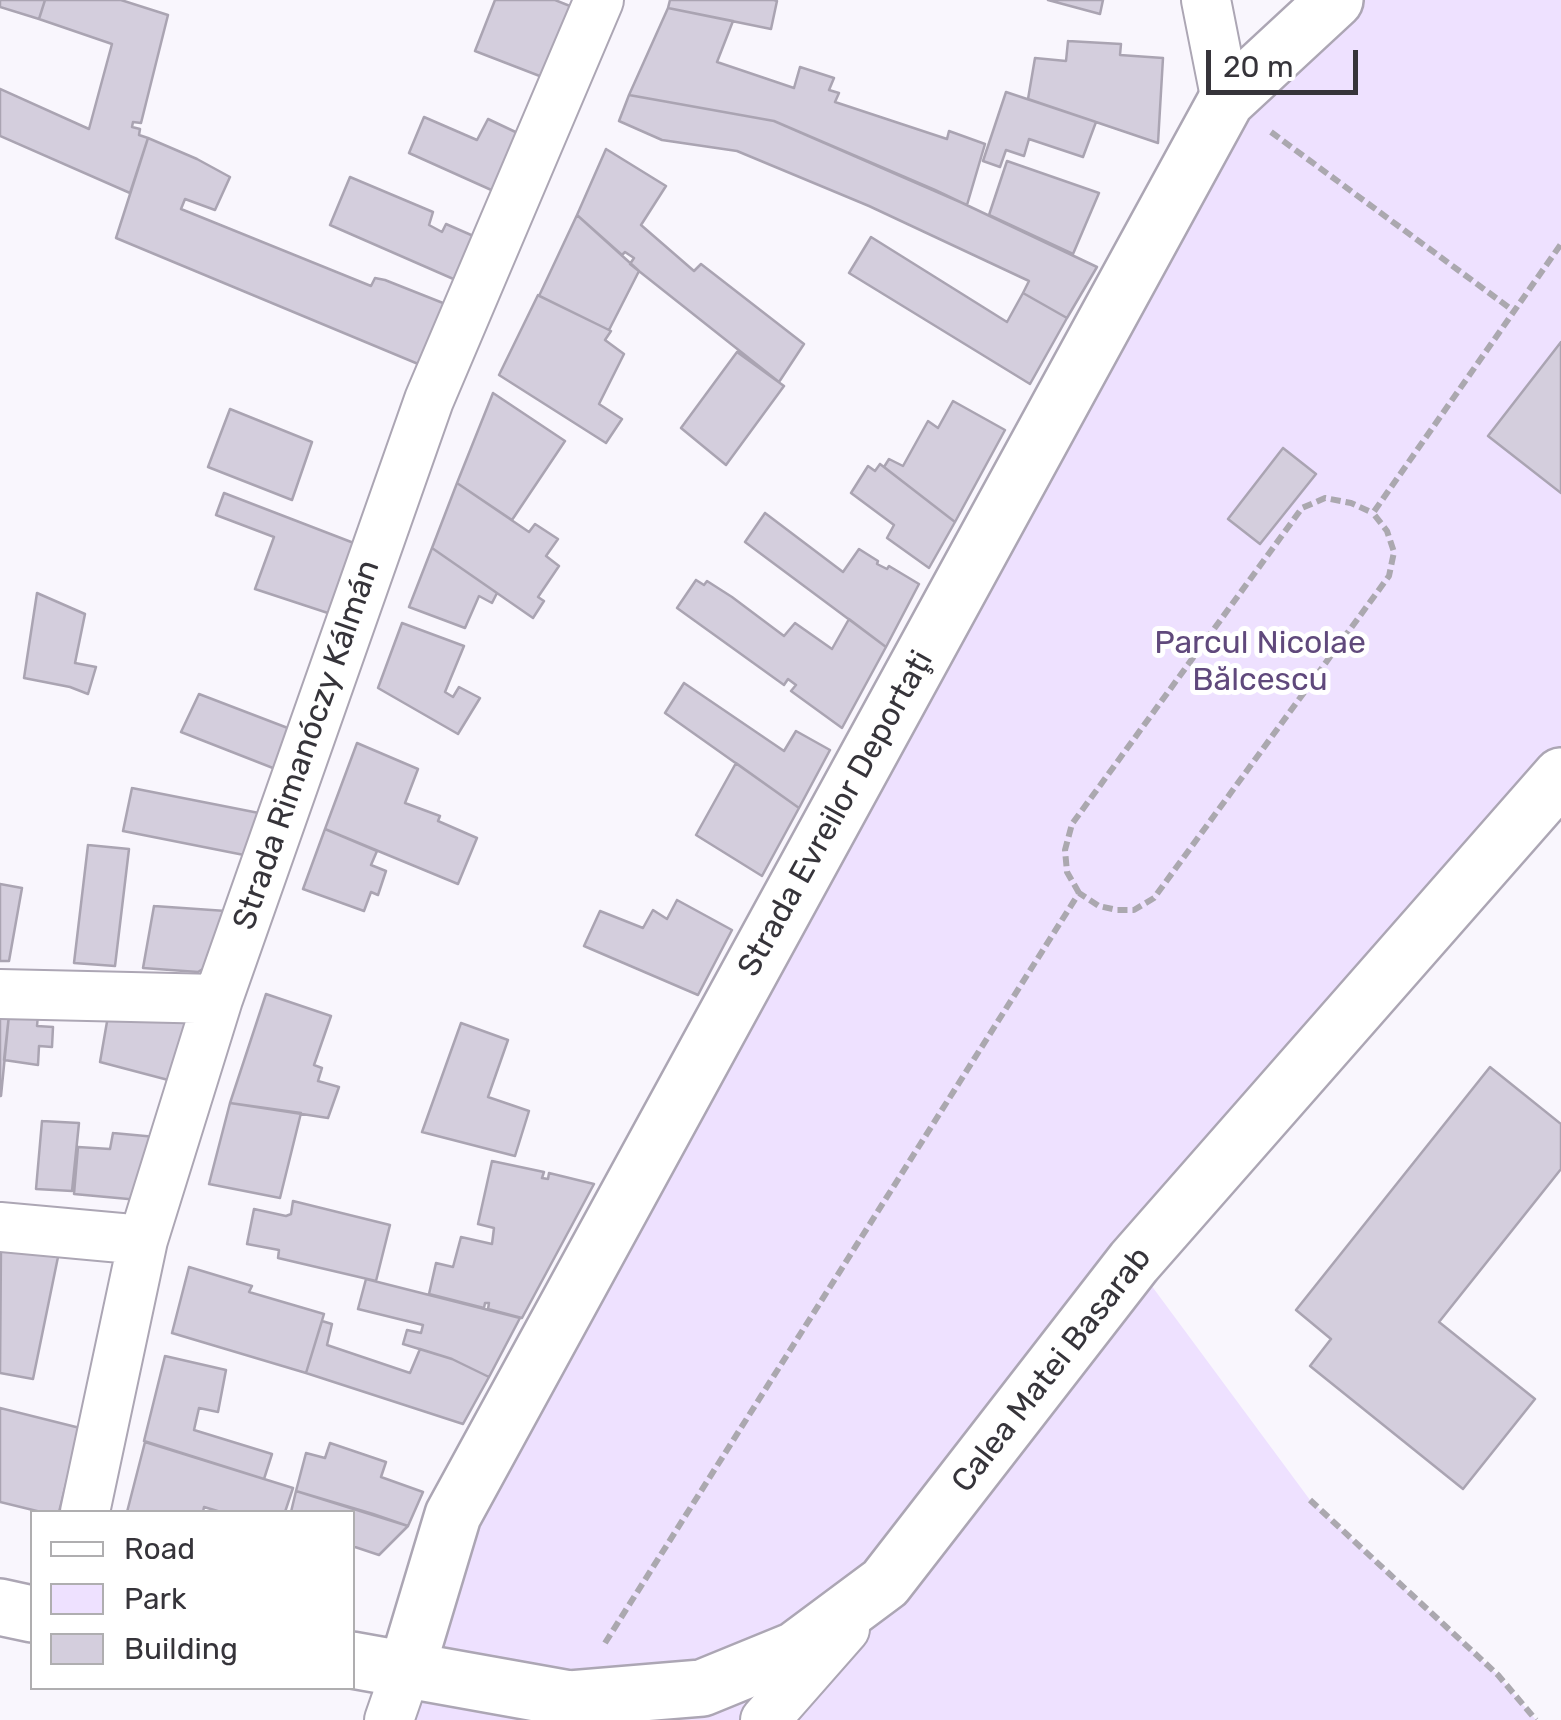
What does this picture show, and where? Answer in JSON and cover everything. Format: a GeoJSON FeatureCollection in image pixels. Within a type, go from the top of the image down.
{"type":"FeatureCollection","features":[{"type":"Feature","properties":{"kind":"main road","name":"Strada Evreilor Deportaţi"},"geometry":{"type":"LineString","coordinates":[[398,1695],[452,1515],[1226,100],[1335,0]]}},
{"type":"Feature","properties":{"kind":"main road","name":"Calea Matei Basarab"},"geometry":{"type":"LineString","coordinates":[[355,1662],[398,1695],[570,1699],[702,1688],[796,1650],[885,1584],[1134,1262],[1561,776]]}},
{"type":"Feature","properties":{"kind":"main road"},"geometry":{"type":"LineString","coordinates":[[0,1608],[30,1614]]}},
{"type":"Feature","properties":{"kind":"street","name":"Strada Rimanóczy Kálmán"},"geometry":{"type":"LineString","coordinates":[[85,1510],[143,1240],[218,1000],[429,400],[599,0]]}},
{"type":"Feature","properties":{"kind":"street"},"geometry":{"type":"LineString","coordinates":[[1206,0],[1226,100]]}},
{"type":"Feature","properties":{"kind":"street"},"geometry":{"type":"LineString","coordinates":[[0,994],[218,1000]]}},
{"type":"Feature","properties":{"kind":"street"},"geometry":{"type":"LineString","coordinates":[[0,1226],[143,1240]]}},
{"type":"Feature","properties":{"kind":"street"},"geometry":{"type":"LineString","coordinates":[[765,1720],[885,1584]]}},
{"type":"Feature","properties":{"kind":"path"},"geometry":{"type":"LineString","coordinates":[[1226,100],[1515,312]]}},
{"type":"Feature","properties":{"kind":"path"},"geometry":{"type":"LineString","coordinates":[[1373,514],[1561,244]]}},
{"type":"Feature","properties":{"kind":"path"},"geometry":{"type":"LineString","coordinates":[[1325,498],[1351,503],[1373,514],[1387,530],[1394,552],[1389,576],[1154,898],[1134,910],[1117,910],[1099,906],[1080,892],[1067,872],[1066,850],[1072,824],[1302,508],[1325,498]]}},
{"type":"Feature","properties":{"kind":"path"},"geometry":{"type":"LineString","coordinates":[[570,1699],[1080,892]]}},
{"type":"Feature","properties":{"kind":"path"},"geometry":{"type":"LineString","coordinates":[[1310,1500],[1498,1674],[1536,1720]]}},
{"type":"Feature","properties":{"kind":"green space","name":"Parcul Nicolae Bălcescu"},"geometry":{"type":"Polygon","coordinates":[[[1335,0],[1561,0],[1561,776],[1134,1262],[1310,1500],[1498,1675],[1536,1720],[389,1720],[453,1515],[1226,101],[1335,0]]]}},
{"type":"Feature","properties":{"kind":"building"},"geometry":{"type":"Polygon","coordinates":[[[0,0],[45,0],[39,19],[0,7],[0,0]]]}},
{"type":"Feature","properties":{"kind":"building"},"geometry":{"type":"Polygon","coordinates":[[[45,0],[121,0],[168,15],[141,123],[133,122],[132,127],[140,129],[139,135],[148,138],[130,193],[0,136],[0,89],[89,129],[112,44],[39,19],[45,0]]]}},
{"type":"Feature","properties":{"kind":"building"},"geometry":{"type":"Polygon","coordinates":[[[495,0],[555,0],[580,10],[550,80],[475,51],[495,0]]]}},
{"type":"Feature","properties":{"kind":"building"},"geometry":{"type":"Polygon","coordinates":[[[670,0],[777,1],[771,29],[668,8],[670,0]]]}},
{"type":"Feature","properties":{"kind":"building"},"geometry":{"type":"Polygon","coordinates":[[[1048,0],[1103,0],[1100,14],[1048,0]]]}},
{"type":"Feature","properties":{"kind":"building"},"geometry":{"type":"Polygon","coordinates":[[[668,8],[733,21],[717,62],[794,88],[800,67],[834,78],[829,90],[839,93],[835,102],[947,139],[949,131],[985,144],[967,205],[774,121],[629,95],[668,8]]]}},
{"type":"Feature","properties":{"kind":"building"},"geometry":{"type":"Polygon","coordinates":[[[1068,41],[1121,44],[1120,55],[1163,58],[1158,143],[1028,99],[1035,58],[1066,61],[1068,41]]]}},
{"type":"Feature","properties":{"kind":"building"},"geometry":{"type":"Polygon","coordinates":[[[1006,92],[1096,122],[1083,157],[1029,139],[1024,156],[1006,150],[1000,167],[983,161],[1006,92]]]}},
{"type":"Feature","properties":{"kind":"building"},"geometry":{"type":"Polygon","coordinates":[[[629,95],[774,121],[935,190],[1097,267],[1067,318],[1023,293],[1029,281],[869,206],[737,151],[662,140],[619,121],[629,95]]]}},
{"type":"Feature","properties":{"kind":"building"},"geometry":{"type":"Polygon","coordinates":[[[424,117],[477,140],[488,119],[524,136],[498,193],[409,153],[424,117]]]}},
{"type":"Feature","properties":{"kind":"building"},"geometry":{"type":"Polygon","coordinates":[[[148,138],[230,177],[215,210],[185,199],[181,209],[371,286],[375,278],[385,280],[448,305],[423,366],[116,238],[148,138]]]}},
{"type":"Feature","properties":{"kind":"building"},"geometry":{"type":"Polygon","coordinates":[[[606,149],[666,186],[641,225],[694,271],[701,264],[804,344],[779,382],[630,264],[634,258],[625,252],[622,255],[577,215],[606,149]]]}},
{"type":"Feature","properties":{"kind":"building"},"geometry":{"type":"Polygon","coordinates":[[[1007,161],[1099,193],[1073,254],[989,215],[1007,161]]]}},
{"type":"Feature","properties":{"kind":"building"},"geometry":{"type":"Polygon","coordinates":[[[350,177],[433,212],[429,225],[442,232],[446,224],[478,238],[458,281],[330,225],[350,177]]]}},
{"type":"Feature","properties":{"kind":"building"},"geometry":{"type":"Polygon","coordinates":[[[577,215],[639,271],[609,330],[539,296],[577,215]]]}},
{"type":"Feature","properties":{"kind":"building"},"geometry":{"type":"Polygon","coordinates":[[[871,237],[1007,322],[1023,293],[1067,318],[1030,384],[849,273],[871,237]]]}},
{"type":"Feature","properties":{"kind":"building"},"geometry":{"type":"Polygon","coordinates":[[[538,295],[611,331],[605,340],[624,354],[599,404],[622,419],[606,443],[499,375],[538,295]]]}},
{"type":"Feature","properties":{"kind":"building"},"geometry":{"type":"Polygon","coordinates":[[[1561,342],[1561,493],[1488,436],[1561,342]]]}},
{"type":"Feature","properties":{"kind":"building"},"geometry":{"type":"Polygon","coordinates":[[[737,352],[784,386],[726,465],[681,428],[737,352]]]}},
{"type":"Feature","properties":{"kind":"building"},"geometry":{"type":"Polygon","coordinates":[[[493,393],[565,441],[512,520],[457,483],[493,393]]]}},
{"type":"Feature","properties":{"kind":"building"},"geometry":{"type":"Polygon","coordinates":[[[953,401],[1005,430],[955,522],[884,467],[889,459],[903,466],[928,421],[938,428],[953,401]]]}},
{"type":"Feature","properties":{"kind":"building"},"geometry":{"type":"Polygon","coordinates":[[[230,409],[312,442],[292,500],[208,467],[230,409]]]}},
{"type":"Feature","properties":{"kind":"building"},"geometry":{"type":"Polygon","coordinates":[[[1283,448],[1316,474],[1260,544],[1228,519],[1283,448]]]}},
{"type":"Feature","properties":{"kind":"building"},"geometry":{"type":"Polygon","coordinates":[[[880,464],[955,522],[929,568],[887,538],[894,525],[851,493],[868,466],[875,471],[880,464]]]}},
{"type":"Feature","properties":{"kind":"building"},"geometry":{"type":"Polygon","coordinates":[[[457,483],[529,532],[535,524],[558,539],[546,556],[559,566],[538,597],[544,601],[533,618],[432,548],[457,483]]]}},
{"type":"Feature","properties":{"kind":"building"},"geometry":{"type":"Polygon","coordinates":[[[224,493],[359,545],[334,615],[255,589],[274,537],[216,515],[224,493]]]}},
{"type":"Feature","properties":{"kind":"building"},"geometry":{"type":"Polygon","coordinates":[[[765,513],[843,572],[859,549],[877,564],[887,569],[889,566],[919,584],[886,647],[745,542],[765,513]]]}},
{"type":"Feature","properties":{"kind":"building"},"geometry":{"type":"Polygon","coordinates":[[[432,548],[497,593],[492,603],[479,596],[465,628],[409,607],[432,548]]]}},
{"type":"Feature","properties":{"kind":"building"},"geometry":{"type":"Polygon","coordinates":[[[696,580],[704,585],[707,581],[784,636],[795,623],[832,649],[849,619],[886,647],[842,728],[791,691],[796,685],[788,679],[784,685],[677,608],[696,580]]]}},
{"type":"Feature","properties":{"kind":"building"},"geometry":{"type":"Polygon","coordinates":[[[37,593],[85,614],[75,663],[96,667],[88,694],[24,678],[37,593]]]}},
{"type":"Feature","properties":{"kind":"building"},"geometry":{"type":"Polygon","coordinates":[[[402,623],[464,646],[445,692],[453,697],[459,687],[480,698],[458,734],[378,688],[402,623]]]}},
{"type":"Feature","properties":{"kind":"building"},"geometry":{"type":"Polygon","coordinates":[[[684,683],[784,751],[796,731],[830,750],[799,808],[665,713],[684,683]]]}},
{"type":"Feature","properties":{"kind":"building"},"geometry":{"type":"Polygon","coordinates":[[[199,694],[293,730],[278,770],[181,732],[199,694]]]}},
{"type":"Feature","properties":{"kind":"building"},"geometry":{"type":"Polygon","coordinates":[[[357,743],[418,769],[405,803],[440,816],[438,821],[477,838],[458,884],[325,829],[357,743]]]}},
{"type":"Feature","properties":{"kind":"building"},"geometry":{"type":"Polygon","coordinates":[[[736,763],[799,808],[762,876],[696,835],[736,763]]]}},
{"type":"Feature","properties":{"kind":"building"},"geometry":{"type":"Polygon","coordinates":[[[132,788],[264,814],[249,856],[123,831],[132,788]]]}},
{"type":"Feature","properties":{"kind":"building"},"geometry":{"type":"Polygon","coordinates":[[[325,829],[377,851],[371,865],[386,871],[378,895],[371,892],[364,911],[303,889],[325,829]]]}},
{"type":"Feature","properties":{"kind":"building"},"geometry":{"type":"Polygon","coordinates":[[[88,845],[129,849],[115,966],[74,963],[88,845]]]}},
{"type":"Feature","properties":{"kind":"building"},"geometry":{"type":"Polygon","coordinates":[[[0,884],[22,888],[9,961],[0,961],[0,884]]]}},
{"type":"Feature","properties":{"kind":"building"},"geometry":{"type":"Polygon","coordinates":[[[677,900],[732,930],[698,995],[584,946],[600,911],[643,928],[653,910],[667,919],[677,900]]]}},
{"type":"Feature","properties":{"kind":"building"},"geometry":{"type":"Polygon","coordinates":[[[154,906],[226,911],[212,963],[198,972],[143,968],[154,906]]]}},
{"type":"Feature","properties":{"kind":"building"},"geometry":{"type":"Polygon","coordinates":[[[266,994],[331,1016],[314,1065],[322,1068],[318,1081],[339,1087],[328,1118],[230,1103],[266,994]]]}},
{"type":"Feature","properties":{"kind":"building"},"geometry":{"type":"Polygon","coordinates":[[[0,1015],[9,1015],[1,1096],[0,1096],[0,1015]]]}},
{"type":"Feature","properties":{"kind":"building"},"geometry":{"type":"Polygon","coordinates":[[[9,1015],[38,1015],[37,1026],[53,1027],[52,1047],[39,1046],[38,1065],[4,1060],[9,1015]]]}},
{"type":"Feature","properties":{"kind":"building"},"geometry":{"type":"Polygon","coordinates":[[[108,1016],[189,1017],[172,1081],[100,1062],[108,1016]]]}},
{"type":"Feature","properties":{"kind":"building"},"geometry":{"type":"Polygon","coordinates":[[[461,1023],[508,1040],[488,1097],[529,1111],[515,1156],[422,1132],[461,1023]]]}},
{"type":"Feature","properties":{"kind":"building"},"geometry":{"type":"Polygon","coordinates":[[[1490,1067],[1561,1124],[1561,1169],[1439,1322],[1535,1399],[1463,1489],[1310,1366],[1331,1339],[1296,1310],[1490,1067]]]}},
{"type":"Feature","properties":{"kind":"building"},"geometry":{"type":"Polygon","coordinates":[[[230,1103],[301,1113],[280,1198],[209,1184],[230,1103]]]}},
{"type":"Feature","properties":{"kind":"building"},"geometry":{"type":"Polygon","coordinates":[[[42,1121],[79,1123],[72,1191],[36,1189],[42,1121]]]}},
{"type":"Feature","properties":{"kind":"building"},"geometry":{"type":"Polygon","coordinates":[[[113,1133],[156,1137],[139,1200],[74,1194],[78,1147],[110,1149],[113,1133]]]}},
{"type":"Feature","properties":{"kind":"building"},"geometry":{"type":"Polygon","coordinates":[[[492,1161],[544,1172],[542,1178],[548,1179],[549,1173],[594,1184],[522,1318],[488,1309],[489,1303],[484,1308],[429,1294],[436,1263],[453,1267],[461,1237],[492,1244],[494,1228],[478,1224],[492,1161]]]}},
{"type":"Feature","properties":{"kind":"building"},"geometry":{"type":"Polygon","coordinates":[[[293,1201],[390,1225],[376,1281],[278,1258],[279,1250],[247,1244],[254,1209],[286,1216],[291,1214],[293,1201]]]}},
{"type":"Feature","properties":{"kind":"building"},"geometry":{"type":"Polygon","coordinates":[[[1,1246],[58,1257],[33,1379],[0,1373],[1,1246]]]}},
{"type":"Feature","properties":{"kind":"building"},"geometry":{"type":"Polygon","coordinates":[[[189,1267],[252,1286],[249,1292],[324,1314],[306,1373],[172,1333],[189,1267]]]}},
{"type":"Feature","properties":{"kind":"building"},"geometry":{"type":"Polygon","coordinates":[[[366,1279],[520,1318],[489,1377],[452,1359],[403,1344],[407,1330],[421,1333],[423,1325],[358,1309],[366,1279]]]}},
{"type":"Feature","properties":{"kind":"building"},"geometry":{"type":"Polygon","coordinates":[[[322,1321],[332,1324],[327,1345],[410,1373],[420,1349],[489,1377],[463,1424],[306,1373],[322,1321]]]}},
{"type":"Feature","properties":{"kind":"building"},"geometry":{"type":"Polygon","coordinates":[[[165,1356],[226,1370],[218,1412],[199,1408],[194,1430],[272,1454],[264,1479],[144,1441],[165,1356]]]}},
{"type":"Feature","properties":{"kind":"building"},"geometry":{"type":"Polygon","coordinates":[[[0,1408],[80,1428],[60,1510],[33,1510],[0,1502],[0,1408]]]}},
{"type":"Feature","properties":{"kind":"building"},"geometry":{"type":"Polygon","coordinates":[[[145,1442],[293,1488],[286,1510],[128,1510],[145,1442]]]}},
{"type":"Feature","properties":{"kind":"building"},"geometry":{"type":"Polygon","coordinates":[[[330,1443],[386,1462],[381,1477],[423,1492],[408,1526],[296,1491],[306,1453],[325,1458],[330,1443]]]}},
{"type":"Feature","properties":{"kind":"building"},"geometry":{"type":"Polygon","coordinates":[[[296,1491],[408,1526],[379,1555],[355,1547],[355,1510],[291,1510],[296,1491]]]}}]}
